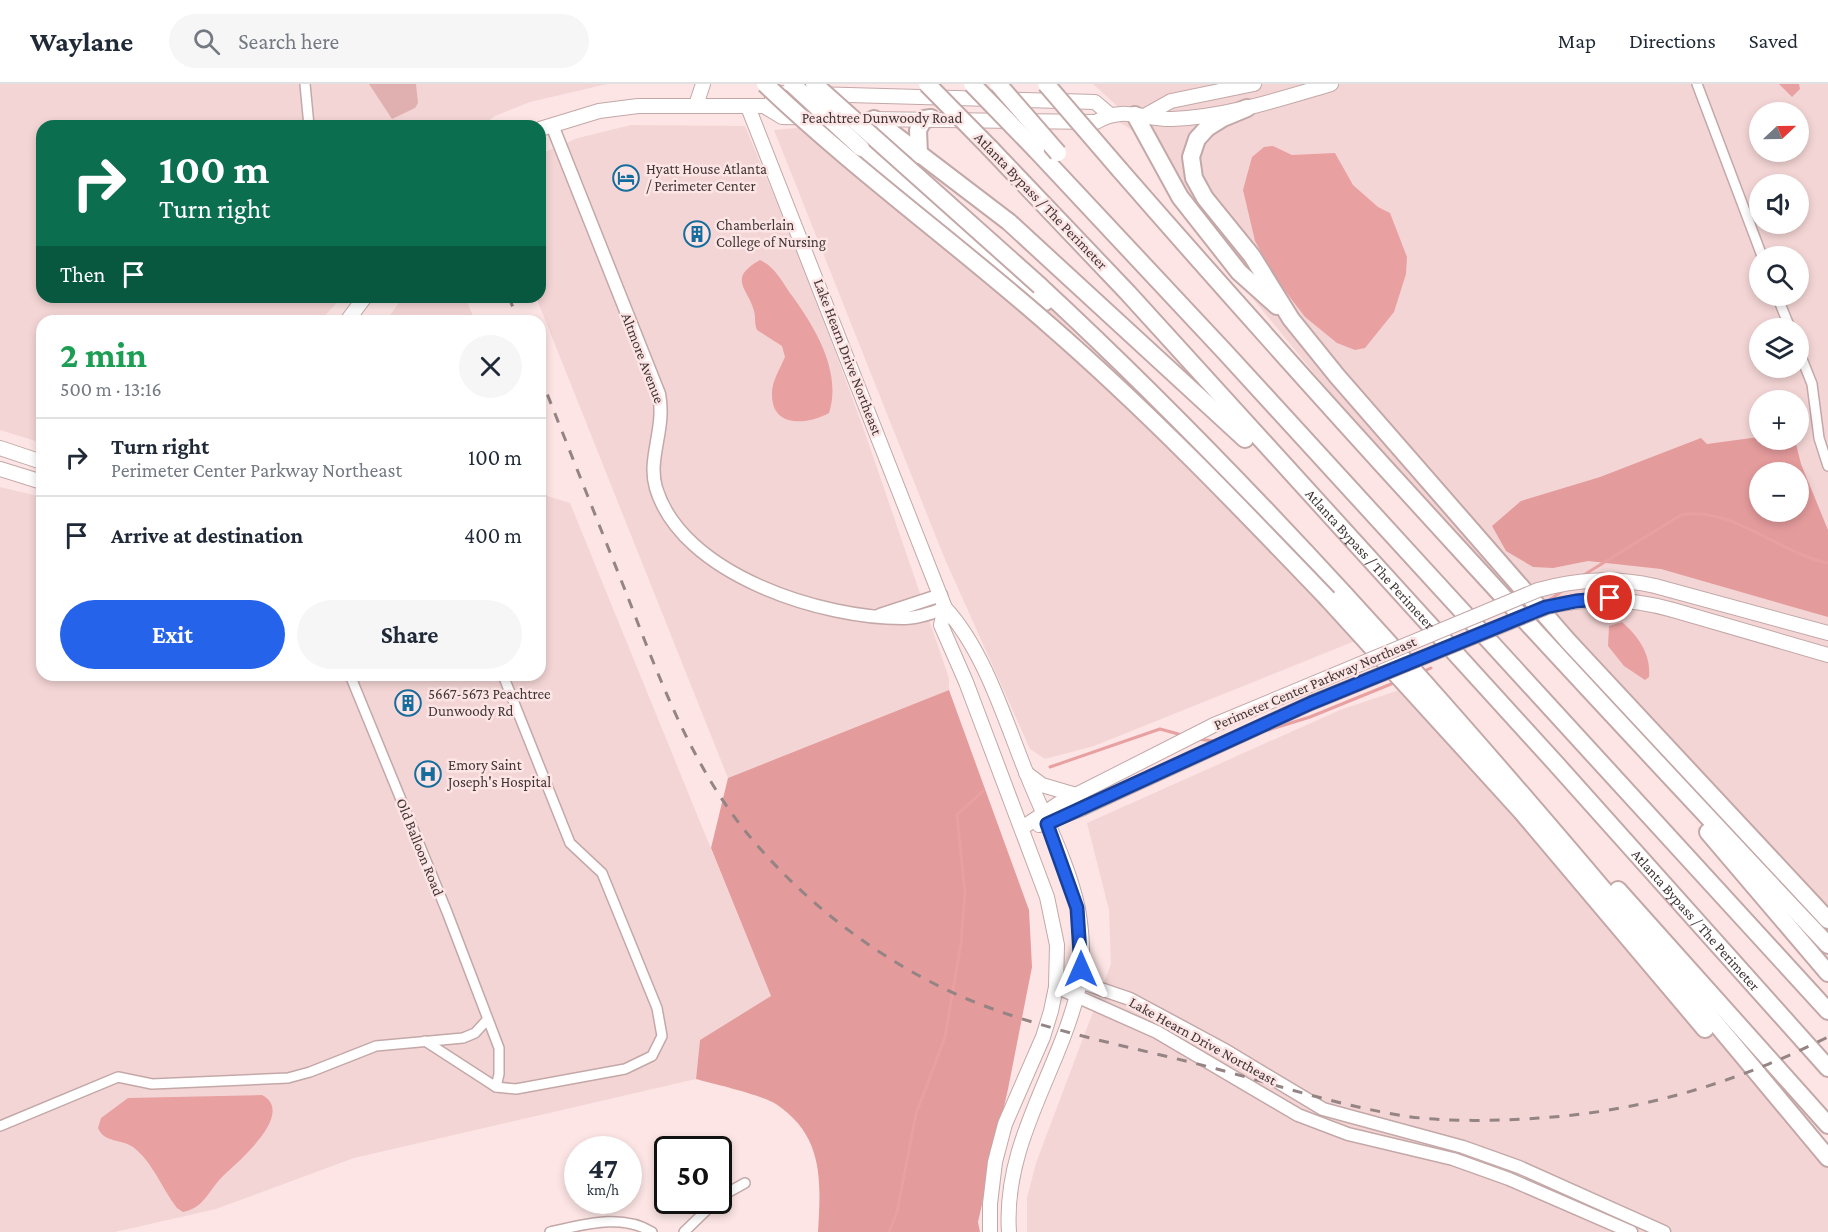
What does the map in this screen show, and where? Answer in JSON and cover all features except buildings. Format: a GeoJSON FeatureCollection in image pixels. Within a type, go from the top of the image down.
{"type":"FeatureCollection","features":[{"type":"Feature","properties":{"kind":"highway"},"geometry":{"type":"LineString","coordinates":[[765,84],[852,162],[1049,325],[1149,415],[1328,599],[1521,811],[1701,1024],[1828,1167]]}},
{"type":"Feature","properties":{"kind":"highway"},"geometry":{"type":"LineString","coordinates":[[792,84],[861,148],[1043,300],[1214,457]]}},
{"type":"Feature","properties":{"kind":"highway"},"geometry":{"type":"LineString","coordinates":[[814,84],[1040,286],[1138,379],[1361,612],[1527,797],[1828,1158]]}},
{"type":"Feature","properties":{"kind":"highway","name":"Atlanta Bypass / The Perimeter"},"geometry":{"type":"LineString","coordinates":[[927,84],[1088,250],[1558,765],[1828,1068]]}},
{"type":"Feature","properties":{"kind":"highway","name":"Atlanta Bypass / The Perimeter"},"geometry":{"type":"LineString","coordinates":[[972,84],[1079,196],[1828,1011]]}},
{"type":"Feature","properties":{"kind":"highway"},"geometry":{"type":"LineString","coordinates":[[998,84],[1058,153],[1079,196]]}},
{"type":"Feature","properties":{"kind":"highway"},"geometry":{"type":"LineString","coordinates":[[1046,84],[1223,288],[1642,747],[1828,945]]}},
{"type":"Feature","properties":{"kind":"highway"},"geometry":{"type":"LineString","coordinates":[[1247,108],[1223,118],[1207,128],[1197,139],[1191,157],[1194,178],[1205,198],[1252,256],[1292,319],[1337,376],[1568,640],[1828,920]]}},
{"type":"Feature","properties":{"kind":"highway"},"geometry":{"type":"LineString","coordinates":[[1141,114],[1180,197],[1239,272],[1292,319]]}},
{"type":"Feature","properties":{"kind":"highway"},"geometry":{"type":"LineString","coordinates":[[919,155],[918,130],[924,120],[931,118]]}},
{"type":"Feature","properties":{"kind":"highway"},"geometry":{"type":"LineString","coordinates":[[874,119],[919,155],[978,196],[1009,222],[1248,442],[1280,462]]}},
{"type":"Feature","properties":{"kind":"highway"},"geometry":{"type":"LineString","coordinates":[[1642,747],[1664,782],[1828,973]]}},
{"type":"Feature","properties":{"kind":"highway"},"geometry":{"type":"LineString","coordinates":[[1527,797],[1545,811],[1664,940],[1828,1125]]}},
{"type":"Feature","properties":{"kind":"highway"},"geometry":{"type":"LineString","coordinates":[[1778,955],[1802,969],[1828,995]]}},
{"type":"Feature","properties":{"kind":"main road"},"geometry":{"type":"LineString","coordinates":[[696,105],[703,84]]}},
{"type":"Feature","properties":{"kind":"main road","name":"Peachtree Dunwoody Road"},"geometry":{"type":"LineString","coordinates":[[1141,114],[1171,101],[1254,84]]}},
{"type":"Feature","properties":{"kind":"main road","name":"Peachtree Dunwoody Road"},"geometry":{"type":"LineString","coordinates":[[546,127],[599,111],[638,106],[696,105],[764,106],[782,117],[1096,122],[1109,114],[1141,114],[1170,119],[1247,108],[1331,84]]}},
{"type":"Feature","properties":{"kind":"main road","name":"Peachtree Dunwoody Road"},"geometry":{"type":"LineString","coordinates":[[764,106],[777,93],[924,96],[1095,102],[1109,114]]}},
{"type":"Feature","properties":{"kind":"main road","name":"Lake Hearn Drive Northeast"},"geometry":{"type":"LineString","coordinates":[[748,107],[943,602],[958,622],[977,655],[1045,818],[1077,908],[1082,940],[1077,997],[1061,1046],[1018,1148],[1009,1192],[1009,1232]]}},
{"type":"Feature","properties":{"kind":"main road"},"geometry":{"type":"LineString","coordinates":[[0,448],[36,460]]}},
{"type":"Feature","properties":{"kind":"main road"},"geometry":{"type":"LineString","coordinates":[[0,469],[36,480]]}},
{"type":"Feature","properties":{"kind":"main road","name":"Perimeter Center Parkway Northeast"},"geometry":{"type":"LineString","coordinates":[[1045,818],[1076,795],[1214,725],[1538,590],[1586,579],[1619,580],[1655,586],[1828,633]]}},
{"type":"Feature","properties":{"kind":"main road","name":"Perimeter Center Parkway Northeast"},"geometry":{"type":"LineString","coordinates":[[1022,828],[1045,818],[1081,809],[1311,703],[1546,607],[1610,598],[1673,610],[1828,654]]}},
{"type":"Feature","properties":{"kind":"main road","name":"Lake Hearn Drive Northeast"},"geometry":{"type":"LineString","coordinates":[[943,602],[941,625],[966,682],[1022,828],[1052,911],[1057,945],[1056,987],[1044,1037],[999,1142],[992,1183],[990,1232]]}},
{"type":"Feature","properties":{"kind":"main road"},"geometry":{"type":"LineString","coordinates":[[1026,773],[1042,785],[1076,795]]}},
{"type":"Feature","properties":{"kind":"street"},"geometry":{"type":"LineString","coordinates":[[305,84],[308,120]]}},
{"type":"Feature","properties":{"kind":"street"},"geometry":{"type":"LineString","coordinates":[[1697,84],[1758,246]]}},
{"type":"Feature","properties":{"kind":"street"},"geometry":{"type":"LineString","coordinates":[[561,148],[567,120]]}},
{"type":"Feature","properties":{"kind":"street","name":"Altmore Avenue"},"geometry":{"type":"LineString","coordinates":[[546,127],[561,148],[659,394],[663,413],[653,471],[656,488],[669,517],[698,551],[768,590],[803,603],[879,616],[922,599],[943,602]]}},
{"type":"Feature","properties":{"kind":"street"},"geometry":{"type":"LineString","coordinates":[[1809,376],[1820,438],[1828,466]]}},
{"type":"Feature","properties":{"kind":"street","name":"Old Balloon Road"},"geometry":{"type":"LineString","coordinates":[[352,681],[449,918],[498,1048],[499,1074],[496,1087]]}},
{"type":"Feature","properties":{"kind":"street"},"geometry":{"type":"LineString","coordinates":[[425,1041],[496,1087],[516,1089],[625,1069],[652,1056],[660,1042],[663,1028],[657,1008],[602,873],[570,843],[506,681]]}},
{"type":"Feature","properties":{"kind":"street"},"geometry":{"type":"LineString","coordinates":[[1056,987],[1080,982]]}},
{"type":"Feature","properties":{"kind":"street","name":"Lake Hearn Drive Northeast"},"geometry":{"type":"LineString","coordinates":[[1080,982],[1130,999],[1192,1031],[1323,1109],[1463,1147],[1519,1167],[1664,1232]]}},
{"type":"Feature","properties":{"kind":"street","name":"Lake Hearn Drive Northeast"},"geometry":{"type":"LineString","coordinates":[[1056,987],[1157,1032],[1298,1115],[1348,1134],[1452,1160],[1509,1179],[1631,1232]]}},
{"type":"Feature","properties":{"kind":"street"},"geometry":{"type":"LineString","coordinates":[[0,1126],[118,1077],[152,1084],[288,1078],[310,1072],[376,1046],[463,1038],[475,1033],[487,1020]]}},
{"type":"Feature","properties":{"kind":"street"},"geometry":{"type":"LineString","coordinates":[[732,1191],[745,1183]]}},
{"type":"Feature","properties":{"kind":"street"},"geometry":{"type":"LineString","coordinates":[[684,1232],[703,1214]]}},
{"type":"Feature","properties":{"kind":"street"},"geometry":{"type":"LineString","coordinates":[[550,1232],[599,1222],[626,1222],[652,1232]]}},
{"type":"Feature","properties":{"kind":"shaded area"},"geometry":{"type":"Polygon","coordinates":[[[0,84],[607,84],[530,102],[490,120],[36,120],[36,303],[336,303],[326,315],[36,315],[36,441],[0,430],[0,84]]]}},
{"type":"Feature","properties":{"kind":"shaded area"},"geometry":{"type":"Polygon","coordinates":[[[369,84],[416,84],[418,103],[415,108],[392,119],[369,84]]]}},
{"type":"Feature","properties":{"kind":"shaded area"},"geometry":{"type":"Polygon","coordinates":[[[1093,84],[1828,84],[1828,937],[1435,521],[1240,283],[1143,137],[1119,122],[1117,106],[1093,84]]]}},
{"type":"Feature","properties":{"kind":"shaded area"},"geometry":{"type":"Polygon","coordinates":[[[1779,84],[1799,84],[1800,89],[1792,97],[1779,84]]]}},
{"type":"Feature","properties":{"kind":"shaded area"},"geometry":{"type":"Polygon","coordinates":[[[852,123],[1047,305],[1365,637],[1094,746],[1045,759],[1030,749],[944,557],[774,130],[852,123]]]}},
{"type":"Feature","properties":{"kind":"shaded area"},"geometry":{"type":"Polygon","coordinates":[[[631,125],[745,126],[806,272],[864,430],[949,678],[949,690],[728,778],[546,322],[546,315],[543,315],[538,303],[546,303],[546,151],[578,138],[631,125]]]}},
{"type":"Feature","properties":{"kind":"shaded area"},"geometry":{"type":"Polygon","coordinates":[[[1273,146],[1292,155],[1335,153],[1353,185],[1378,207],[1390,213],[1407,257],[1406,274],[1394,312],[1365,348],[1355,350],[1337,343],[1305,317],[1276,279],[1255,241],[1243,190],[1252,157],[1264,147],[1273,146]]]}},
{"type":"Feature","properties":{"kind":"shaded area"},"geometry":{"type":"Polygon","coordinates":[[[760,260],[779,276],[810,323],[824,352],[832,382],[832,398],[829,413],[821,417],[793,421],[785,419],[774,407],[773,386],[785,357],[782,346],[757,330],[754,311],[742,284],[744,273],[760,260]]]}},
{"type":"Feature","properties":{"kind":"shaded area"},"geometry":{"type":"Polygon","coordinates":[[[399,303],[468,303],[472,315],[390,315],[399,303]]]}},
{"type":"Feature","properties":{"kind":"shaded area"},"geometry":{"type":"Polygon","coordinates":[[[1701,438],[1707,444],[1749,438],[1749,450],[1798,450],[1800,462],[1749,462],[1749,522],[1809,522],[1809,484],[1828,530],[1828,617],[1661,569],[1588,561],[1553,568],[1533,567],[1506,551],[1492,526],[1521,501],[1600,477],[1701,438]]]}},
{"type":"Feature","properties":{"kind":"shaded area","name":"Emory Saint Joseph's Hospital"},"geometry":{"type":"Polygon","coordinates":[[[0,487],[36,496],[36,681],[546,681],[546,494],[570,503],[771,996],[700,1040],[696,1079],[354,1158],[216,1209],[115,1232],[0,1232],[0,487]]]}},
{"type":"Feature","properties":{"kind":"shaded area"},"geometry":{"type":"Polygon","coordinates":[[[1622,622],[1638,639],[1646,653],[1649,677],[1645,680],[1624,666],[1608,646],[1609,626],[1622,622]]]}},
{"type":"Feature","properties":{"kind":"shaded area"},"geometry":{"type":"Polygon","coordinates":[[[1423,682],[1828,1143],[1828,1232],[1027,1232],[1027,1198],[1036,1163],[1111,964],[1109,910],[1087,823],[1340,710],[1423,682]]]}},
{"type":"Feature","properties":{"kind":"shaded area"},"geometry":{"type":"Polygon","coordinates":[[[949,690],[1029,910],[1032,967],[978,1222],[980,1232],[818,1232],[819,1178],[811,1145],[803,1130],[776,1104],[749,1093],[696,1079],[700,1040],[771,996],[711,848],[728,778],[949,690]]]}},
{"type":"Feature","properties":{"kind":"shaded area"},"geometry":{"type":"Polygon","coordinates":[[[262,1095],[271,1103],[273,1113],[269,1125],[252,1148],[219,1180],[202,1202],[183,1212],[177,1208],[140,1153],[129,1145],[104,1136],[98,1128],[101,1118],[128,1098],[262,1095]]]}},
{"type":"Feature","properties":{"kind":"waterway"},"geometry":{"type":"LineString","coordinates":[[1582,576],[1681,515],[1699,514],[1736,523],[1791,550],[1828,563]]}},
{"type":"Feature","properties":{"kind":"waterway"},"geometry":{"type":"LineString","coordinates":[[1548,601],[1565,589]]}},
{"type":"Feature","properties":{"kind":"waterway"},"geometry":{"type":"LineString","coordinates":[[1422,672],[1431,668]]}},
{"type":"Feature","properties":{"kind":"waterway"},"geometry":{"type":"LineString","coordinates":[[1265,731],[1310,717],[1396,682]]}},
{"type":"Feature","properties":{"kind":"waterway"},"geometry":{"type":"LineString","coordinates":[[1050,767],[1160,729],[1182,735]]}},
{"type":"Feature","properties":{"kind":"waterway"},"geometry":{"type":"LineString","coordinates":[[1197,739],[1214,741]]}},
{"type":"Feature","properties":{"kind":"waterway"},"geometry":{"type":"LineString","coordinates":[[889,1232],[897,1212],[916,1114],[945,1037],[961,943],[965,894],[957,815],[983,791]]}},
{"type":"Feature","properties":{"kind":"railway"},"geometry":{"type":"LineString","coordinates":[[511,303],[516,315]]}},
{"type":"Feature","properties":{"kind":"railway"},"geometry":{"type":"LineString","coordinates":[[546,391],[663,686],[690,745],[723,801],[765,854],[816,904],[873,948],[935,984],[997,1011],[1059,1030],[1357,1107],[1436,1119],[1489,1120],[1577,1115],[1651,1102],[1724,1081],[1828,1037]]}},
{"type":"Feature","properties":{"kind":"place","name":"Hyatt House Atlanta / Perimeter Center"},"geometry":{"type":"Point","coordinates":[626,178]}},
{"type":"Feature","properties":{"kind":"place","name":"Chamberlain College of Nursing"},"geometry":{"type":"Point","coordinates":[697,234]}},
{"type":"Feature","properties":{"kind":"place","name":"5667-5673 Peachtree Dunwoody Rd"},"geometry":{"type":"Point","coordinates":[408,703]}},
{"type":"Feature","properties":{"kind":"place","name":"Emory Saint Joseph's Hospital"},"geometry":{"type":"Point","coordinates":[428,774]}},
{"type":"Feature","properties":{"kind":"route"},"geometry":{"type":"LineString","coordinates":[[1081,969],[1082,940],[1074,893],[1047,824],[1311,703],[1546,607],[1595,598],[1610,598]]}}]}
